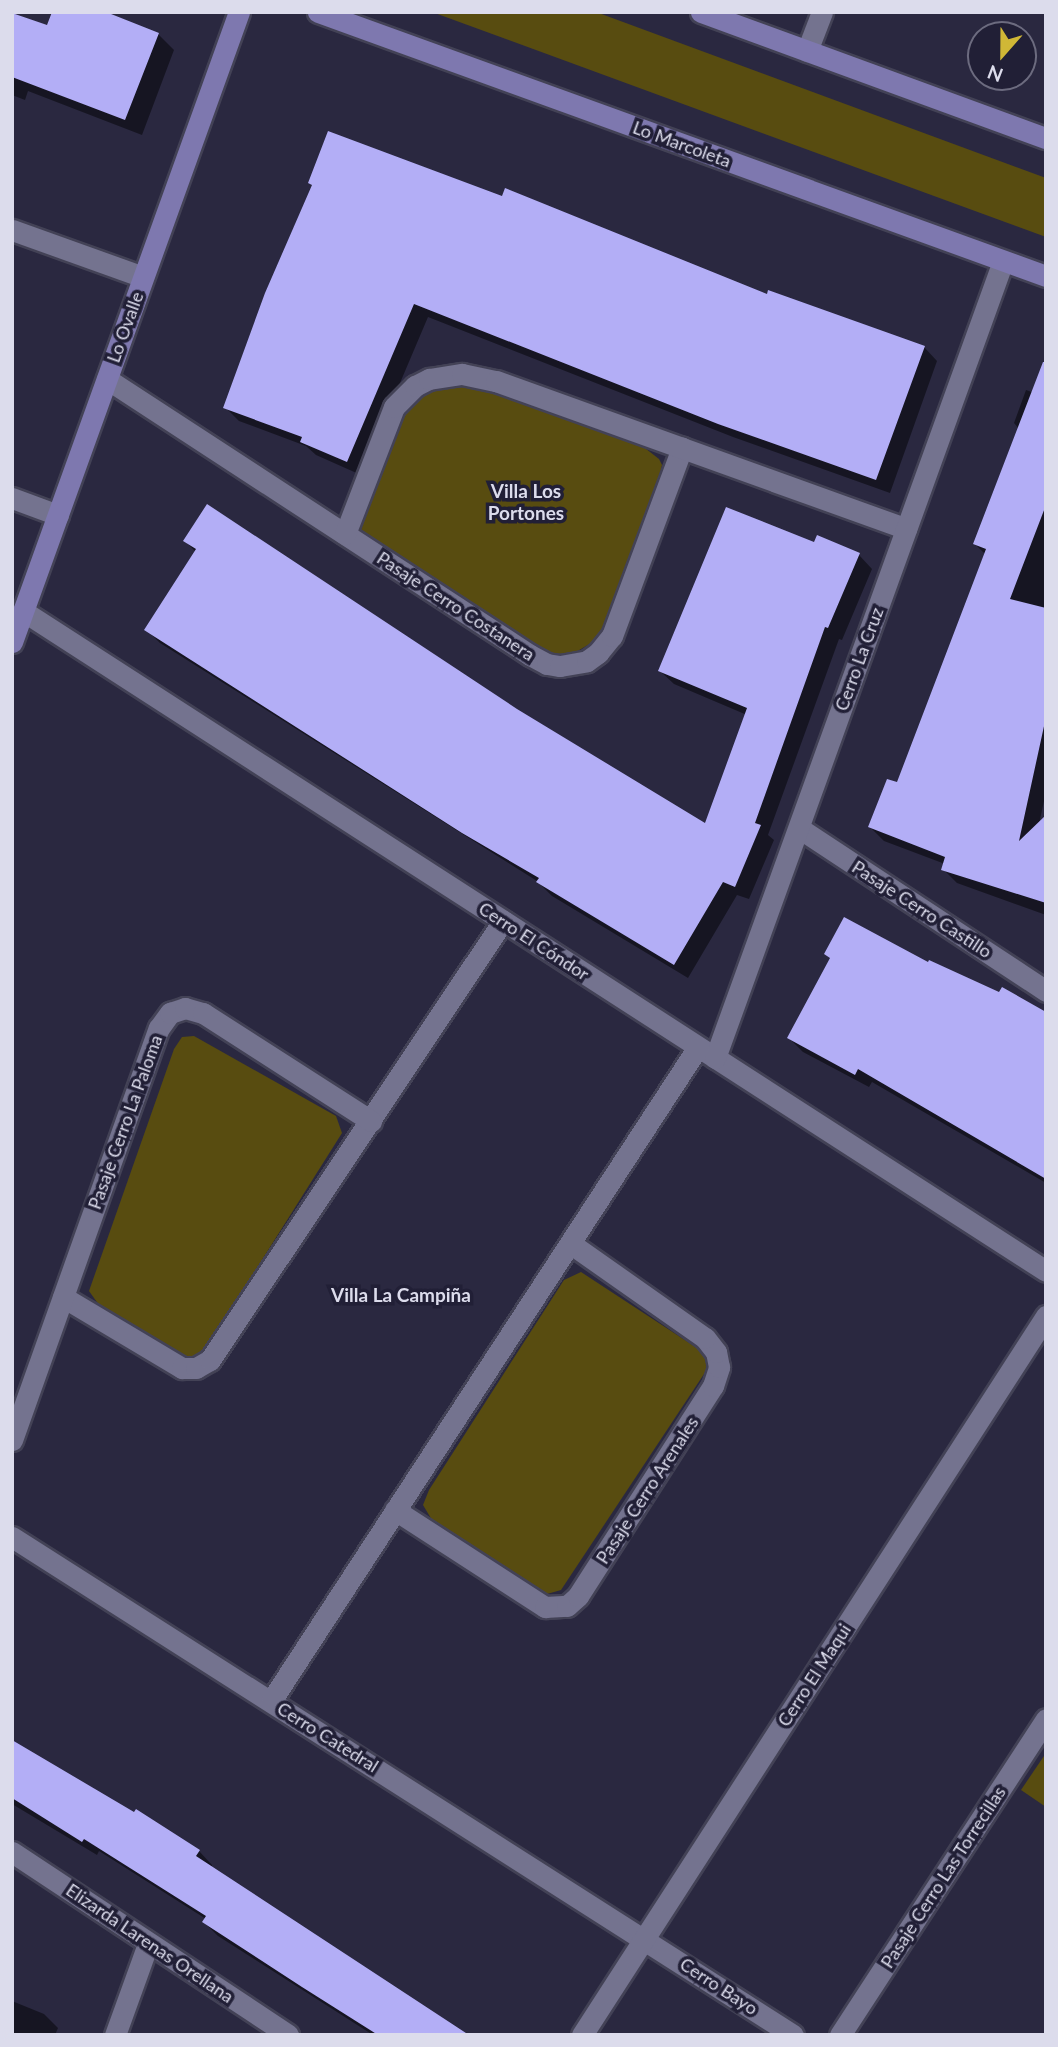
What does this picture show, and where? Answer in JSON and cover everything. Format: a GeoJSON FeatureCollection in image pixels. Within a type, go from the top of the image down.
{"type":"FeatureCollection","features":[{"type":"Feature","properties":{"kind":"main road","name":"Lo Ovalle"},"geometry":{"type":"LineString","coordinates":[[12,642],[239,12]]}},
{"type":"Feature","properties":{"kind":"main road","name":"Lo Marcoleta"},"geometry":{"type":"LineString","coordinates":[[318,12],[1046,276]]}},
{"type":"Feature","properties":{"kind":"main road"},"geometry":{"type":"LineString","coordinates":[[701,12],[1044,133]]}},
{"type":"Feature","properties":{"kind":"street"},"geometry":{"type":"LineString","coordinates":[[807,51],[821,12]]}},
{"type":"Feature","properties":{"kind":"street"},"geometry":{"type":"LineString","coordinates":[[12,230],[144,277]]}},
{"type":"Feature","properties":{"kind":"street","name":"Cerro La Cruz"},"geometry":{"type":"LineString","coordinates":[[706,1052],[799,828],[1003,261]]}},
{"type":"Feature","properties":{"kind":"street"},"geometry":{"type":"LineString","coordinates":[[345,534],[394,407],[415,386],[445,374],[462,374],[496,381],[906,529]]}},
{"type":"Feature","properties":{"kind":"street","name":"Pasaje Cerro Costanera"},"geometry":{"type":"LineString","coordinates":[[107,379],[547,664],[574,665],[598,653],[612,636],[681,448]]}},
{"type":"Feature","properties":{"kind":"street"},"geometry":{"type":"LineString","coordinates":[[12,498],[58,515]]}},
{"type":"Feature","properties":{"kind":"street","name":"Cerro El Cóndor"},"geometry":{"type":"LineString","coordinates":[[23,611],[1046,1271]]}},
{"type":"Feature","properties":{"kind":"street","name":"Pasaje Cerro Castillo"},"geometry":{"type":"LineString","coordinates":[[799,828],[1046,991]]}},
{"type":"Feature","properties":{"kind":"street"},"geometry":{"type":"LineString","coordinates":[[63,1297],[174,1364],[189,1368],[203,1365],[214,1356],[503,921]]}},
{"type":"Feature","properties":{"kind":"street","name":"Pasaje Cerro La Paloma"},"geometry":{"type":"LineString","coordinates":[[12,1440],[159,1028],[170,1013],[186,1008],[204,1013],[370,1121]]}},
{"type":"Feature","properties":{"kind":"street"},"geometry":{"type":"LineString","coordinates":[[271,1702],[570,1243],[706,1052]]}},
{"type":"Feature","properties":{"kind":"street","name":"Pasaje Cerro Arenales"},"geometry":{"type":"LineString","coordinates":[[396,1510],[545,1607],[567,1606],[578,1596],[713,1386],[719,1367],[716,1352],[705,1338],[570,1243]]}},
{"type":"Feature","properties":{"kind":"street","name":"Cerro El Maqui"},"geometry":{"type":"LineString","coordinates":[[582,2035],[1046,1316]]}},
{"type":"Feature","properties":{"kind":"street","name":"Cerro Catedral"},"geometry":{"type":"LineString","coordinates":[[12,1537],[644,1938]]}},
{"type":"Feature","properties":{"kind":"street","name":"Pasaje Cerro Las Torrecillas"},"geometry":{"type":"LineString","coordinates":[[840,2035],[1046,1718]]}},
{"type":"Feature","properties":{"kind":"street","name":"Elizarda Larenas Orellana"},"geometry":{"type":"LineString","coordinates":[[12,1852],[110,1914],[148,1944],[288,2035]]}},
{"type":"Feature","properties":{"kind":"street","name":"Cerro Bayo"},"geometry":{"type":"LineString","coordinates":[[644,1938],[793,2035]]}},
{"type":"Feature","properties":{"kind":"street"},"geometry":{"type":"LineString","coordinates":[[115,2035],[148,1944]]}},
{"type":"Feature","properties":{"kind":"shaded area"},"geometry":{"type":"Polygon","coordinates":[[[432,12],[596,12],[1046,178],[1046,237],[432,12]]]}},
{"type":"Feature","properties":{"kind":"shaded area"},"geometry":{"type":"Polygon","coordinates":[[[452,383],[472,386],[641,445],[659,459],[662,465],[609,621],[593,642],[569,656],[537,650],[360,532],[401,417],[420,393],[452,383]]]}},
{"type":"Feature","properties":{"kind":"shaded area"},"geometry":{"type":"Polygon","coordinates":[[[194,1036],[336,1116],[342,1133],[207,1347],[191,1359],[177,1355],[99,1305],[89,1291],[174,1049],[182,1037],[194,1036]]]}},
{"type":"Feature","properties":{"kind":"shaded area"},"geometry":{"type":"Polygon","coordinates":[[[581,1272],[697,1348],[707,1358],[708,1368],[561,1590],[547,1594],[432,1520],[423,1505],[429,1490],[564,1280],[581,1272]]]}},
{"type":"Feature","properties":{"kind":"shaded area"},"geometry":{"type":"Polygon","coordinates":[[[1046,1753],[1046,1807],[1021,1790],[1046,1753]]]}},
{"type":"Feature","properties":{"kind":"building"},"geometry":{"type":"Polygon","coordinates":[[[52,12],[106,12],[159,33],[125,120],[12,77],[12,13],[47,25],[52,12]]]}},
{"type":"Feature","properties":{"kind":"building"},"geometry":{"type":"Polygon","coordinates":[[[328,131],[502,196],[505,188],[767,294],[768,290],[925,346],[876,480],[718,424],[414,304],[347,462],[300,442],[302,437],[223,408],[265,293],[312,185],[308,183],[328,131]]]}},
{"type":"Feature","properties":{"kind":"building"},"geometry":{"type":"Polygon","coordinates":[[[1043,362],[1046,362],[1046,505],[1010,599],[1046,608],[1046,717],[1019,841],[1046,815],[1046,903],[941,870],[945,857],[868,827],[887,779],[897,782],[986,549],[973,544],[1043,362]]]}},
{"type":"Feature","properties":{"kind":"building"},"geometry":{"type":"Polygon","coordinates":[[[207,504],[517,709],[705,823],[747,708],[658,671],[726,507],[814,542],[817,535],[860,553],[828,628],[825,627],[755,823],[761,825],[735,887],[723,882],[674,965],[536,882],[539,878],[462,833],[144,630],[196,549],[183,541],[207,504]]]}},
{"type":"Feature","properties":{"kind":"building"},"geometry":{"type":"Polygon","coordinates":[[[844,917],[928,962],[929,960],[999,992],[1002,987],[1046,1012],[1046,1179],[858,1069],[855,1075],[787,1038],[830,958],[824,954],[844,917]]]}},
{"type":"Feature","properties":{"kind":"building"},"geometry":{"type":"Polygon","coordinates":[[[12,1740],[134,1812],[136,1809],[200,1850],[196,1856],[469,2035],[378,2035],[302,1987],[202,1922],[206,1916],[84,1839],[82,1842],[12,1798],[12,1740]]]}},
{"type":"Feature","properties":{"kind":"district","name":"Villa Los Portones"},"geometry":{"type":"Point","coordinates":[526,502]}},
{"type":"Feature","properties":{"kind":"district","name":"Villa La Campiña"},"geometry":{"type":"Point","coordinates":[401,1295]}}]}
